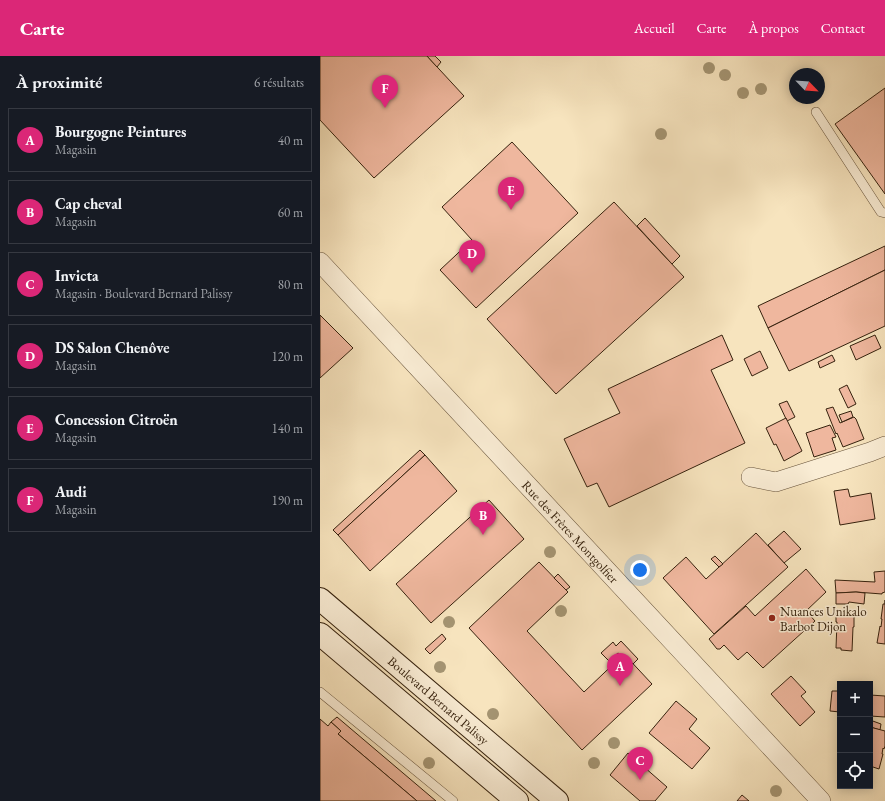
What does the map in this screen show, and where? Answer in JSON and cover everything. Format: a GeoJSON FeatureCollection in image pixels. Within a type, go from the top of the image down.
{"type":"FeatureCollection","features":[{"type":"Feature","properties":{"kind":"main road","name":"Boulevard Bernard Palissy"},"geometry":{"type":"LineString","coordinates":[[320,599],[557,801]]}},
{"type":"Feature","properties":{"kind":"main road","name":"Boulevard Bernard Palissy"},"geometry":{"type":"LineString","coordinates":[[320,634],[517,801]]}},
{"type":"Feature","properties":{"kind":"street","name":"Rue des Frères Montgolfier"},"geometry":{"type":"LineString","coordinates":[[320,262],[821,801]]}},
{"type":"Feature","properties":{"kind":"street"},"geometry":{"type":"LineString","coordinates":[[752,477],[776,482],[885,446]]}},
{"type":"Feature","properties":{"kind":"lane"},"geometry":{"type":"LineString","coordinates":[[816,112],[881,212],[885,213]]}},
{"type":"Feature","properties":{"kind":"lane"},"geometry":{"type":"LineString","coordinates":[[320,692],[453,801]]}},
{"type":"Feature","properties":{"kind":"building"},"geometry":{"type":"Polygon","coordinates":[[[320,56],[427,56],[464,96],[374,178],[320,120],[320,56]]]}},
{"type":"Feature","properties":{"kind":"building"},"geometry":{"type":"Polygon","coordinates":[[[427,56],[435,56],[441,62],[437,67],[427,56]]]}},
{"type":"Feature","properties":{"kind":"building"},"geometry":{"type":"Polygon","coordinates":[[[885,88],[885,194],[835,124],[885,88]]]}},
{"type":"Feature","properties":{"kind":"building"},"geometry":{"type":"Polygon","coordinates":[[[512,142],[578,213],[476,308],[440,270],[472,240],[442,207],[512,142]]]}},
{"type":"Feature","properties":{"kind":"building"},"geometry":{"type":"Polygon","coordinates":[[[614,202],[684,277],[556,394],[487,319],[614,202]]]}},
{"type":"Feature","properties":{"kind":"building"},"geometry":{"type":"Polygon","coordinates":[[[645,218],[680,256],[672,264],[637,226],[645,218]]]}},
{"type":"Feature","properties":{"kind":"building"},"geometry":{"type":"Polygon","coordinates":[[[885,246],[885,270],[768,328],[758,306],[885,246]]]}},
{"type":"Feature","properties":{"kind":"building"},"geometry":{"type":"Polygon","coordinates":[[[885,270],[885,326],[789,371],[768,328],[885,270]]]}},
{"type":"Feature","properties":{"kind":"building"},"geometry":{"type":"Polygon","coordinates":[[[320,315],[353,348],[320,378],[320,315]]]}},
{"type":"Feature","properties":{"kind":"building"},"geometry":{"type":"Polygon","coordinates":[[[722,335],[733,360],[711,370],[745,443],[609,507],[597,483],[587,487],[564,439],[620,413],[608,389],[722,335]]]}},
{"type":"Feature","properties":{"kind":"building"},"geometry":{"type":"Polygon","coordinates":[[[875,335],[881,348],[856,360],[850,346],[875,335]]]}},
{"type":"Feature","properties":{"kind":"building"},"geometry":{"type":"Polygon","coordinates":[[[760,351],[768,368],[752,376],[744,359],[760,351]]]}},
{"type":"Feature","properties":{"kind":"building"},"geometry":{"type":"Polygon","coordinates":[[[832,355],[835,361],[820,368],[818,362],[832,355]]]}},
{"type":"Feature","properties":{"kind":"building"},"geometry":{"type":"Polygon","coordinates":[[[847,385],[856,404],[848,408],[839,389],[847,385]]]}},
{"type":"Feature","properties":{"kind":"building"},"geometry":{"type":"Polygon","coordinates":[[[787,401],[795,417],[787,421],[779,404],[787,401]]]}},
{"type":"Feature","properties":{"kind":"building"},"geometry":{"type":"Polygon","coordinates":[[[833,407],[840,423],[854,417],[856,419],[864,439],[843,447],[826,409],[833,407]]]}},
{"type":"Feature","properties":{"kind":"building"},"geometry":{"type":"Polygon","coordinates":[[[851,411],[853,417],[842,422],[839,415],[851,411]]]}},
{"type":"Feature","properties":{"kind":"building"},"geometry":{"type":"Polygon","coordinates":[[[786,418],[802,451],[784,461],[766,428],[786,418]]]}},
{"type":"Feature","properties":{"kind":"building"},"geometry":{"type":"Polygon","coordinates":[[[830,425],[836,437],[832,438],[836,450],[814,457],[806,433],[830,425]]]}},
{"type":"Feature","properties":{"kind":"building"},"geometry":{"type":"Polygon","coordinates":[[[420,450],[425,455],[338,535],[333,530],[420,450]]]}},
{"type":"Feature","properties":{"kind":"building"},"geometry":{"type":"Polygon","coordinates":[[[425,455],[457,491],[370,571],[338,535],[425,455]]]}},
{"type":"Feature","properties":{"kind":"building"},"geometry":{"type":"Polygon","coordinates":[[[848,489],[850,497],[871,493],[875,519],[840,525],[834,491],[848,489]]]}},
{"type":"Feature","properties":{"kind":"building"},"geometry":{"type":"Polygon","coordinates":[[[489,500],[524,539],[431,623],[396,584],[489,500]]]}},
{"type":"Feature","properties":{"kind":"building"},"geometry":{"type":"Polygon","coordinates":[[[784,531],[801,549],[784,563],[768,545],[784,531]]]}},
{"type":"Feature","properties":{"kind":"building"},"geometry":{"type":"Polygon","coordinates":[[[756,533],[788,567],[714,634],[663,578],[686,557],[706,579],[756,533]]]}},
{"type":"Feature","properties":{"kind":"building"},"geometry":{"type":"Polygon","coordinates":[[[715,556],[723,564],[719,567],[711,559],[715,556]]]}},
{"type":"Feature","properties":{"kind":"building"},"geometry":{"type":"Polygon","coordinates":[[[539,562],[568,592],[527,631],[584,692],[624,654],[652,684],[582,750],[469,628],[539,562]]]}},
{"type":"Feature","properties":{"kind":"building","name":"Nuances Unikalo Barbot Dijon"},"geometry":{"type":"Polygon","coordinates":[[[806,569],[826,592],[806,611],[815,621],[763,668],[747,652],[738,660],[724,645],[720,649],[717,649],[709,639],[746,606],[755,616],[806,569]]]}},
{"type":"Feature","properties":{"kind":"building"},"geometry":{"type":"Polygon","coordinates":[[[885,571],[885,592],[882,594],[856,592],[836,593],[835,580],[875,582],[874,572],[885,571]]]}},
{"type":"Feature","properties":{"kind":"building"},"geometry":{"type":"Polygon","coordinates":[[[558,574],[570,587],[566,590],[554,578],[558,574]]]}},
{"type":"Feature","properties":{"kind":"building"},"geometry":{"type":"Polygon","coordinates":[[[836,593],[865,593],[864,604],[849,602],[848,604],[836,604],[836,593]]]}},
{"type":"Feature","properties":{"kind":"building"},"geometry":{"type":"Polygon","coordinates":[[[883,604],[885,604],[885,644],[877,643],[880,626],[881,627],[883,604]]]}},
{"type":"Feature","properties":{"kind":"building"},"geometry":{"type":"Polygon","coordinates":[[[836,613],[854,613],[852,651],[836,648],[836,613]]]}},
{"type":"Feature","properties":{"kind":"building"},"geometry":{"type":"Polygon","coordinates":[[[442,634],[446,639],[430,654],[425,649],[442,634]]]}},
{"type":"Feature","properties":{"kind":"building"},"geometry":{"type":"Polygon","coordinates":[[[621,641],[638,659],[633,664],[624,654],[622,656],[618,653],[609,661],[601,653],[613,642],[616,646],[621,641]]]}},
{"type":"Feature","properties":{"kind":"building"},"geometry":{"type":"Polygon","coordinates":[[[791,676],[806,692],[801,696],[815,712],[800,726],[771,694],[791,676]]]}},
{"type":"Feature","properties":{"kind":"building"},"geometry":{"type":"Polygon","coordinates":[[[832,691],[837,691],[837,712],[830,711],[832,691]]]}},
{"type":"Feature","properties":{"kind":"building"},"geometry":{"type":"Polygon","coordinates":[[[873,695],[885,696],[885,717],[873,716],[873,695]]]}},
{"type":"Feature","properties":{"kind":"building"},"geometry":{"type":"Polygon","coordinates":[[[676,701],[697,719],[689,729],[710,748],[692,769],[649,733],[676,701]]]}},
{"type":"Feature","properties":{"kind":"building"},"geometry":{"type":"Polygon","coordinates":[[[337,717],[436,801],[417,801],[338,734],[341,731],[331,722],[337,717]]]}},
{"type":"Feature","properties":{"kind":"building"},"geometry":{"type":"Polygon","coordinates":[[[320,719],[328,726],[331,722],[341,731],[338,734],[417,801],[320,801],[320,719]]]}},
{"type":"Feature","properties":{"kind":"building"},"geometry":{"type":"Polygon","coordinates":[[[873,721],[881,724],[880,730],[873,728],[873,721]]]}},
{"type":"Feature","properties":{"kind":"building"},"geometry":{"type":"Polygon","coordinates":[[[873,728],[885,731],[885,746],[884,749],[883,748],[879,769],[873,767],[873,728]]]}},
{"type":"Feature","properties":{"kind":"building"},"geometry":{"type":"Polygon","coordinates":[[[628,753],[667,787],[655,801],[640,801],[610,775],[628,753]]]}},
{"type":"Feature","properties":{"kind":"building"},"geometry":{"type":"Polygon","coordinates":[[[742,795],[749,801],[737,801],[742,795]]]}},
{"type":"Feature","properties":{"kind":"place","name":"Audi"},"geometry":{"type":"Point","coordinates":[385,108]}},
{"type":"Feature","properties":{"kind":"place","name":"Concession Citroën"},"geometry":{"type":"Point","coordinates":[511,210]}},
{"type":"Feature","properties":{"kind":"place","name":"DS Salon Chenôve"},"geometry":{"type":"Point","coordinates":[472,273]}},
{"type":"Feature","properties":{"kind":"place","name":"Cap cheval"},"geometry":{"type":"Point","coordinates":[483,535]}},
{"type":"Feature","properties":{"kind":"place","name":"Nuances Unikalo Barbot Dijon"},"geometry":{"type":"Point","coordinates":[772,618]}},
{"type":"Feature","properties":{"kind":"place","name":"Bourgogne Peintures"},"geometry":{"type":"Point","coordinates":[620,686]}},
{"type":"Feature","properties":{"kind":"place","name":"Invicta"},"geometry":{"type":"Point","coordinates":[640,780]}}]}
